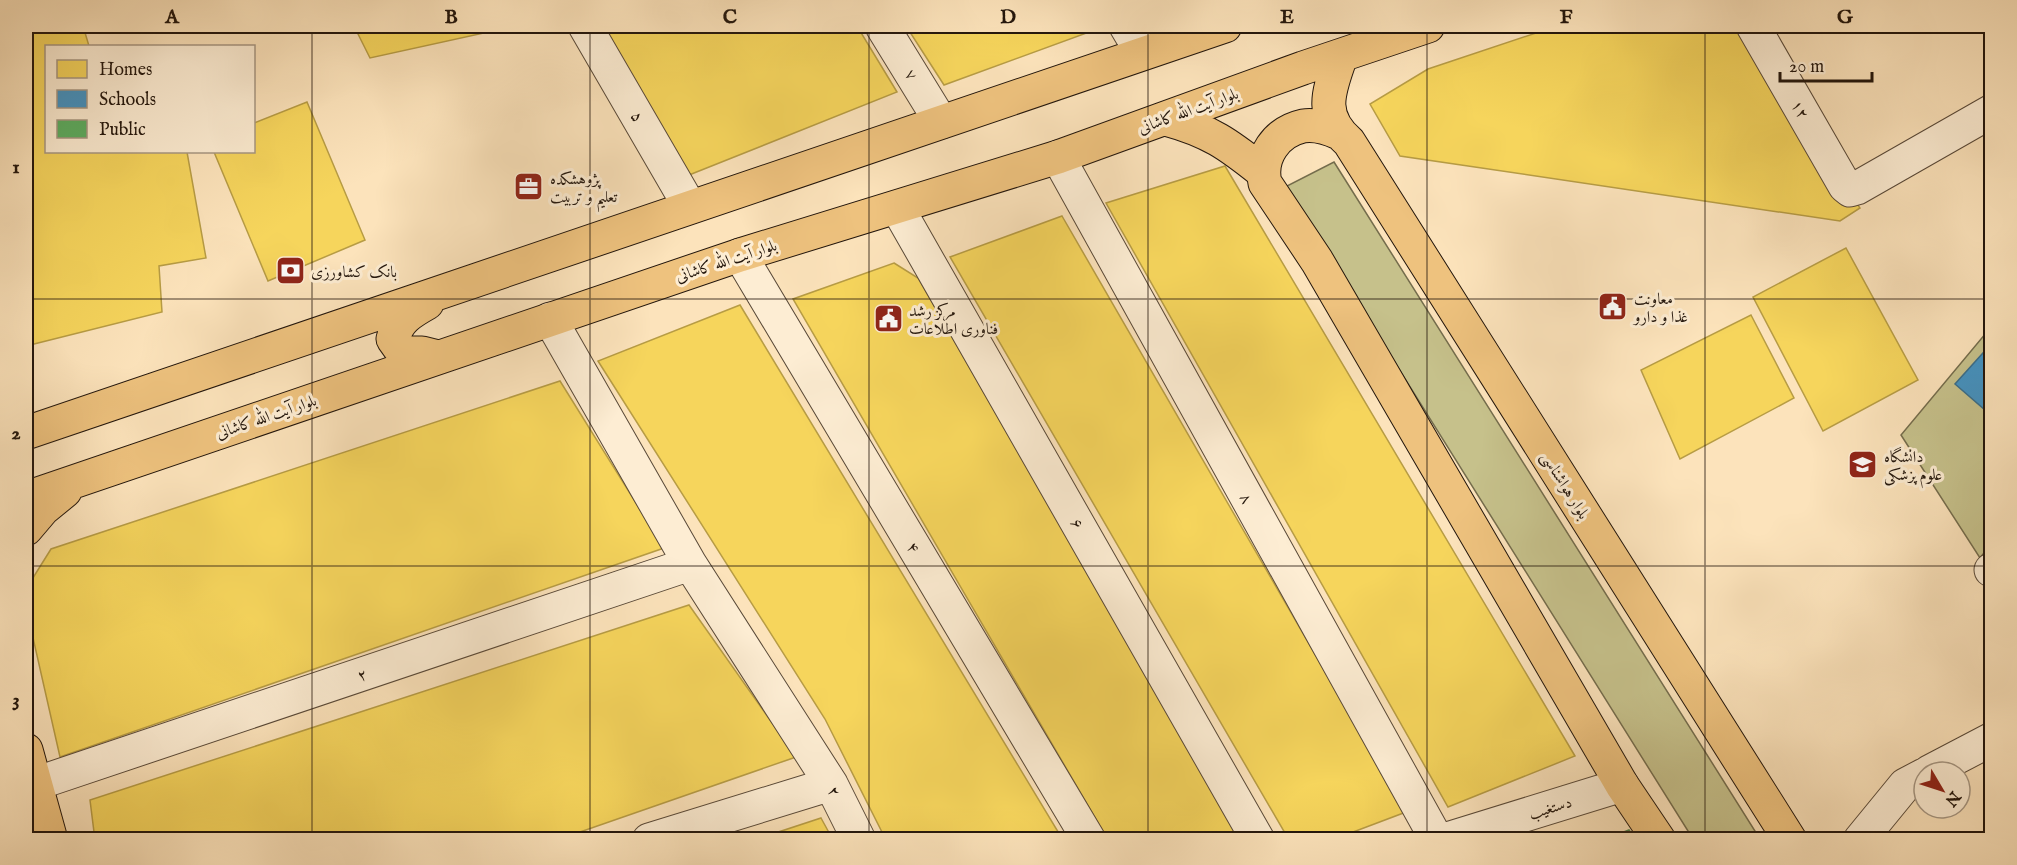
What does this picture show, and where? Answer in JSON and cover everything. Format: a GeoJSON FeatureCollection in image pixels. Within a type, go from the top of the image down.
{"type":"FeatureCollection","features":[{"type":"Feature","properties":{"kind":"main road"},"geometry":{"type":"LineString","coordinates":[[26,433],[1225,26]]}},
{"type":"Feature","properties":{"kind":"main road","name":"بلوار آیت الله کاشانی"},"geometry":{"type":"LineString","coordinates":[[26,498],[740,255],[1058,157],[1428,26]]}},
{"type":"Feature","properties":{"kind":"main road","name":"بلوار هواشناسی"},"geometry":{"type":"LineString","coordinates":[[1341,56],[1329,92],[1329,118],[1361,162],[1790,840]]}},
{"type":"Feature","properties":{"kind":"main road"},"geometry":{"type":"LineString","coordinates":[[1166,119],[1209,134],[1230,146],[1263,172]]}},
{"type":"Feature","properties":{"kind":"main road"},"geometry":{"type":"LineString","coordinates":[[1339,134],[1326,128],[1302,126],[1281,137],[1270,148],[1265,160],[1263,172],[1265,183],[1317,261],[1623,784],[1659,840]]}},
{"type":"Feature","properties":{"kind":"main road"},"geometry":{"type":"LineString","coordinates":[[439,357],[422,353],[403,353],[393,339],[395,330],[402,320],[446,290]]}},
{"type":"Feature","properties":{"kind":"main road"},"geometry":{"type":"LineString","coordinates":[[26,408],[63,420]]}},
{"type":"Feature","properties":{"kind":"main road"},"geometry":{"type":"LineString","coordinates":[[26,529],[43,509],[80,480]]}},
{"type":"Feature","properties":{"kind":"main road"},"geometry":{"type":"LineString","coordinates":[[26,750],[51,840]]}},
{"type":"Feature","properties":{"kind":"street","name":"۵"},"geometry":{"type":"LineString","coordinates":[[585,26],[690,207]]}},
{"type":"Feature","properties":{"kind":"street","name":"۷"},"geometry":{"type":"LineString","coordinates":[[882,26],[941,122]]}},
{"type":"Feature","properties":{"kind":"street"},"geometry":{"type":"LineString","coordinates":[[1126,26],[1143,53]]}},
{"type":"Feature","properties":{"kind":"street","name":"۱۲"},"geometry":{"type":"LineString","coordinates":[[1754,26],[1845,186],[1850,190],[1992,111]]}},
{"type":"Feature","properties":{"kind":"street","name":"۸"},"geometry":{"type":"LineString","coordinates":[[1058,157],[1437,840]]}},
{"type":"Feature","properties":{"kind":"street","name":"۶"},"geometry":{"type":"LineString","coordinates":[[897,207],[1258,840]]}},
{"type":"Feature","properties":{"kind":"street","name":"۴"},"geometry":{"type":"LineString","coordinates":[[740,255],[1089,840]]}},
{"type":"Feature","properties":{"kind":"street","name":"۲"},"geometry":{"type":"LineString","coordinates":[[550,319],[690,564],[831,784],[859,840]]}},
{"type":"Feature","properties":{"kind":"street","name":"۲"},"geometry":{"type":"LineString","coordinates":[[35,784],[690,564]]}},
{"type":"Feature","properties":{"kind":"street"},"geometry":{"type":"LineString","coordinates":[[1952,760],[1992,739]]}},
{"type":"Feature","properties":{"kind":"street"},"geometry":{"type":"LineString","coordinates":[[1860,840],[1905,785],[1912,781]]}},
{"type":"Feature","properties":{"kind":"street"},"geometry":{"type":"LineString","coordinates":[[649,840],[831,784]]}},
{"type":"Feature","properties":{"kind":"street","name":"دستغیب"},"geometry":{"type":"LineString","coordinates":[[1444,840],[1623,784]]}},
{"type":"Feature","properties":{"kind":"shaded area"},"geometry":{"type":"Polygon","coordinates":[[[1334,162],[1760,839],[1693,839],[1285,187],[1334,162]]]}},
{"type":"Feature","properties":{"kind":"shaded area"},"geometry":{"type":"Polygon","coordinates":[[[1991,327],[1991,544],[1980,558],[1901,435],[1991,327]]]}},
{"type":"Feature","properties":{"kind":"building: Homes"},"geometry":{"type":"Polygon","coordinates":[[[26,26],[83,26],[89,45],[45,45],[45,153],[187,153],[206,258],[159,266],[162,312],[26,346],[26,26]]]}},
{"type":"Feature","properties":{"kind":"building: Homes"},"geometry":{"type":"Polygon","coordinates":[[[354,26],[516,26],[370,58],[354,26]]]}},
{"type":"Feature","properties":{"kind":"building: Homes"},"geometry":{"type":"Polygon","coordinates":[[[602,26],[857,26],[897,92],[689,175],[602,26]]]}},
{"type":"Feature","properties":{"kind":"building: Homes"},"geometry":{"type":"Polygon","coordinates":[[[906,26],[1102,26],[1103,27],[944,85],[906,26]]]}},
{"type":"Feature","properties":{"kind":"building: Homes"},"geometry":{"type":"Polygon","coordinates":[[[1557,26],[1739,26],[1771,79],[1860,208],[1840,221],[1400,156],[1370,104],[1428,69],[1557,26]]]}},
{"type":"Feature","properties":{"kind":"building: Homes"},"geometry":{"type":"Polygon","coordinates":[[[307,102],[365,240],[268,281],[214,153],[255,153],[255,123],[307,102]]]}},
{"type":"Feature","properties":{"kind":"building: Homes"},"geometry":{"type":"Polygon","coordinates":[[[1225,166],[1575,756],[1448,807],[1106,203],[1225,166]]]}},
{"type":"Feature","properties":{"kind":"building: Homes"},"geometry":{"type":"Polygon","coordinates":[[[1062,216],[1406,812],[1332,840],[1289,840],[950,257],[1062,216]]]}},
{"type":"Feature","properties":{"kind":"building: Homes"},"geometry":{"type":"Polygon","coordinates":[[[1846,248],[1918,380],[1823,431],[1753,297],[1846,248]]]}},
{"type":"Feature","properties":{"kind":"building: Homes"},"geometry":{"type":"Polygon","coordinates":[[[894,263],[918,278],[1242,840],[1108,840],[793,299],[894,263]]]}},
{"type":"Feature","properties":{"kind":"building: Homes"},"geometry":{"type":"Polygon","coordinates":[[[740,305],[1063,840],[886,840],[825,719],[598,361],[740,305]]]}},
{"type":"Feature","properties":{"kind":"building: Homes"},"geometry":{"type":"Polygon","coordinates":[[[1751,315],[1794,398],[1680,459],[1641,370],[1751,315]]]}},
{"type":"Feature","properties":{"kind":"building: Homes"},"geometry":{"type":"Polygon","coordinates":[[[560,381],[664,548],[60,757],[26,607],[26,589],[51,549],[560,381]]]}},
{"type":"Feature","properties":{"kind":"building: Homes"},"geometry":{"type":"Polygon","coordinates":[[[689,605],[796,757],[557,840],[95,840],[90,800],[689,605]]]}},
{"type":"Feature","properties":{"kind":"building: Homes"},"geometry":{"type":"Polygon","coordinates":[[[821,818],[833,840],[754,840],[821,818]]]}},
{"type":"Feature","properties":{"kind":"building: Schools"},"geometry":{"type":"Polygon","coordinates":[[[1992,343],[1992,416],[1955,384],[1992,343]]]}},
{"type":"Feature","properties":{"kind":"building: Public"},"geometry":{"type":"Polygon","coordinates":[[[1629,830],[1636,840],[1603,840],[1629,830]]]}},
{"type":"Feature","properties":{"kind":"place","name":"پژوهشکده تعلیم و تربیت"},"geometry":{"type":"Point","coordinates":[529,187]}},
{"type":"Feature","properties":{"kind":"place","name":"بانک کشاورزی"},"geometry":{"type":"Point","coordinates":[290,271]}},
{"type":"Feature","properties":{"kind":"place","name":"معاونت غذا و دارو"},"geometry":{"type":"Point","coordinates":[1613,307]}},
{"type":"Feature","properties":{"kind":"place","name":"مرکز رشد فناوری اطلاعات"},"geometry":{"type":"Point","coordinates":[888,319]}},
{"type":"Feature","properties":{"kind":"place","name":"دانشگاه علوم پزشکی"},"geometry":{"type":"Point","coordinates":[1863,465]}}]}
